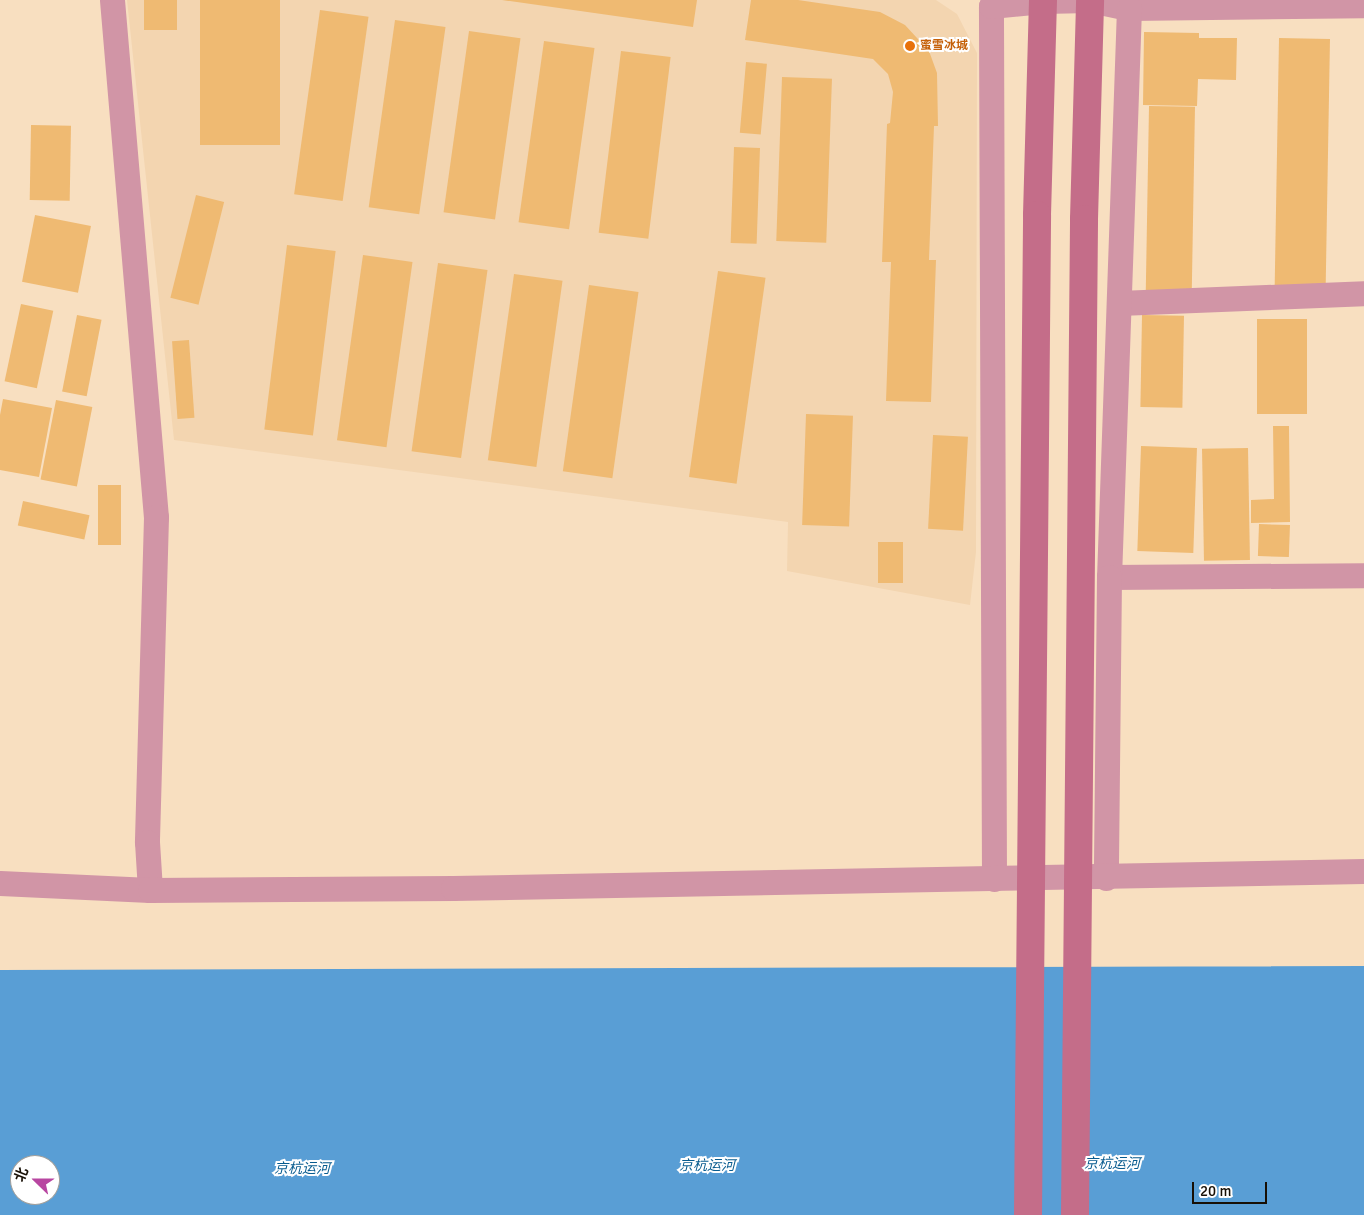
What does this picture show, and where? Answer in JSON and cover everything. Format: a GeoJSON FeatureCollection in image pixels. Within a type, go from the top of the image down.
{"type":"FeatureCollection","features":[{"type":"Feature","properties":{"kind":"street"},"geometry":{"type":"LineString","coordinates":[[112,0],[156,517],[147,842],[150,890]]}},
{"type":"Feature","properties":{"kind":"street"},"geometry":{"type":"LineString","coordinates":[[994,880],[991,6],[1043,0],[1090,0],[1129,8],[1364,4]]}},
{"type":"Feature","properties":{"kind":"street"},"geometry":{"type":"LineString","coordinates":[[1028,1215],[1037,215],[1043,0]]}},
{"type":"Feature","properties":{"kind":"street"},"geometry":{"type":"LineString","coordinates":[[1075,1215],[1084,219],[1090,0]]}},
{"type":"Feature","properties":{"kind":"street"},"geometry":{"type":"LineString","coordinates":[[1106,878],[1109,576],[1129,8]]}},
{"type":"Feature","properties":{"kind":"street"},"geometry":{"type":"LineString","coordinates":[[1119,303],[1364,293]]}},
{"type":"Feature","properties":{"kind":"street"},"geometry":{"type":"LineString","coordinates":[[1109,576],[1364,575]]}},
{"type":"Feature","properties":{"kind":"street"},"geometry":{"type":"LineString","coordinates":[[0,884],[150,890],[994,880],[1364,871]]}},
{"type":"Feature","properties":{"kind":"shaded area"},"geometry":{"type":"Polygon","coordinates":[[[127,0],[936,0],[957,14],[977,53],[976,552],[970,605],[787,571],[788,522],[174,440],[127,0]]]}},
{"type":"Feature","properties":{"kind":"water","name":"京杭运河"},"geometry":{"type":"Polygon","coordinates":[[[1364,966],[1364,1215],[0,1215],[0,970],[1364,966]]]}},
{"type":"Feature","properties":{"kind":"building"},"geometry":{"type":"Polygon","coordinates":[[[144,0],[177,0],[177,30],[144,30],[144,0]]]}},
{"type":"Feature","properties":{"kind":"building"},"geometry":{"type":"Polygon","coordinates":[[[200,0],[280,0],[280,145],[200,145],[200,0]]]}},
{"type":"Feature","properties":{"kind":"building"},"geometry":{"type":"Polygon","coordinates":[[[502,0],[697,0],[693,27],[502,0]]]}},
{"type":"Feature","properties":{"kind":"building"},"geometry":{"type":"Polygon","coordinates":[[[751,0],[798,0],[880,12],[905,25],[929,51],[937,73],[938,126],[934,126],[929,260],[936,260],[931,402],[886,401],[891,262],[882,262],[887,124],[890,123],[893,92],[888,74],[873,59],[745,40],[751,0]]]}},
{"type":"Feature","properties":{"kind":"building"},"geometry":{"type":"Polygon","coordinates":[[[320,10],[369,17],[343,201],[294,194],[320,10]]]}},
{"type":"Feature","properties":{"kind":"building"},"geometry":{"type":"Polygon","coordinates":[[[395,20],[446,27],[419,214],[369,207],[395,20]]]}},
{"type":"Feature","properties":{"kind":"building"},"geometry":{"type":"Polygon","coordinates":[[[469,31],[520,38],[495,219],[444,212],[469,31]]]}},
{"type":"Feature","properties":{"kind":"building"},"geometry":{"type":"Polygon","coordinates":[[[1144,32],[1199,33],[1199,38],[1237,38],[1236,80],[1198,79],[1197,106],[1143,105],[1144,32]]]}},
{"type":"Feature","properties":{"kind":"building"},"geometry":{"type":"Polygon","coordinates":[[[1279,38],[1330,39],[1326,291],[1275,290],[1279,38]]]}},
{"type":"Feature","properties":{"kind":"building"},"geometry":{"type":"Polygon","coordinates":[[[544,41],[595,48],[569,229],[519,222],[544,41]]]}},
{"type":"Feature","properties":{"kind":"building"},"geometry":{"type":"Polygon","coordinates":[[[621,51],[671,57],[648,239],[599,233],[621,51]]]}},
{"type":"Feature","properties":{"kind":"building"},"geometry":{"type":"Polygon","coordinates":[[[746,62],[767,64],[761,135],[740,133],[746,62]]]}},
{"type":"Feature","properties":{"kind":"building"},"geometry":{"type":"Polygon","coordinates":[[[782,77],[832,79],[826,243],[776,241],[782,77]]]}},
{"type":"Feature","properties":{"kind":"building"},"geometry":{"type":"Polygon","coordinates":[[[1149,106],[1195,107],[1192,296],[1146,295],[1149,106]]]}},
{"type":"Feature","properties":{"kind":"building"},"geometry":{"type":"Polygon","coordinates":[[[31,125],[71,126],[70,201],[30,200],[31,125]]]}},
{"type":"Feature","properties":{"kind":"building"},"geometry":{"type":"Polygon","coordinates":[[[734,147],[760,148],[757,244],[731,243],[734,147]]]}},
{"type":"Feature","properties":{"kind":"building"},"geometry":{"type":"Polygon","coordinates":[[[196,195],[224,202],[198,305],[170,298],[196,195]]]}},
{"type":"Feature","properties":{"kind":"building"},"geometry":{"type":"Polygon","coordinates":[[[35,215],[91,226],[78,293],[22,282],[35,215]]]}},
{"type":"Feature","properties":{"kind":"building"},"geometry":{"type":"Polygon","coordinates":[[[287,245],[336,251],[313,436],[264,430],[287,245]]]}},
{"type":"Feature","properties":{"kind":"building"},"geometry":{"type":"Polygon","coordinates":[[[363,255],[413,262],[386,447],[337,440],[363,255]]]}},
{"type":"Feature","properties":{"kind":"building"},"geometry":{"type":"Polygon","coordinates":[[[438,263],[488,270],[461,458],[412,451],[438,263]]]}},
{"type":"Feature","properties":{"kind":"building"},"geometry":{"type":"Polygon","coordinates":[[[718,271],[766,278],[737,484],[689,477],[718,271]]]}},
{"type":"Feature","properties":{"kind":"building"},"geometry":{"type":"Polygon","coordinates":[[[514,274],[563,281],[536,467],[488,460],[514,274]]]}},
{"type":"Feature","properties":{"kind":"building"},"geometry":{"type":"Polygon","coordinates":[[[589,285],[639,292],[612,478],[563,471],[589,285]]]}},
{"type":"Feature","properties":{"kind":"building"},"geometry":{"type":"Polygon","coordinates":[[[21,304],[53,311],[37,388],[5,381],[21,304]]]}},
{"type":"Feature","properties":{"kind":"building"},"geometry":{"type":"Polygon","coordinates":[[[77,315],[102,320],[87,396],[62,392],[77,315]]]}},
{"type":"Feature","properties":{"kind":"building"},"geometry":{"type":"Polygon","coordinates":[[[1142,315],[1184,316],[1182,408],[1140,407],[1142,315]]]}},
{"type":"Feature","properties":{"kind":"building"},"geometry":{"type":"Polygon","coordinates":[[[1257,319],[1307,319],[1307,414],[1257,414],[1257,319]]]}},
{"type":"Feature","properties":{"kind":"building"},"geometry":{"type":"Polygon","coordinates":[[[189,340],[194,418],[177,419],[172,341],[189,340]]]}},
{"type":"Feature","properties":{"kind":"building"},"geometry":{"type":"Polygon","coordinates":[[[3,399],[52,408],[39,477],[0,470],[0,415],[3,399]]]}},
{"type":"Feature","properties":{"kind":"building"},"geometry":{"type":"Polygon","coordinates":[[[56,400],[92,407],[77,487],[41,480],[56,400]]]}},
{"type":"Feature","properties":{"kind":"building"},"geometry":{"type":"Polygon","coordinates":[[[806,414],[853,416],[849,527],[802,525],[806,414]]]}},
{"type":"Feature","properties":{"kind":"building"},"geometry":{"type":"Polygon","coordinates":[[[1273,426],[1289,426],[1290,522],[1251,523],[1251,500],[1274,499],[1273,426]]]}},
{"type":"Feature","properties":{"kind":"building"},"geometry":{"type":"Polygon","coordinates":[[[933,435],[968,437],[963,531],[928,529],[933,435]]]}},
{"type":"Feature","properties":{"kind":"building"},"geometry":{"type":"Polygon","coordinates":[[[1141,446],[1197,448],[1193,553],[1137,551],[1141,446]]]}},
{"type":"Feature","properties":{"kind":"building"},"geometry":{"type":"Polygon","coordinates":[[[1248,448],[1250,560],[1204,561],[1202,449],[1248,448]]]}},
{"type":"Feature","properties":{"kind":"building"},"geometry":{"type":"Polygon","coordinates":[[[98,485],[121,485],[121,545],[98,545],[98,485]]]}},
{"type":"Feature","properties":{"kind":"building"},"geometry":{"type":"Polygon","coordinates":[[[23,501],[90,515],[84,540],[18,525],[23,501]]]}},
{"type":"Feature","properties":{"kind":"building"},"geometry":{"type":"Polygon","coordinates":[[[1259,524],[1290,525],[1289,557],[1258,556],[1259,524]]]}},
{"type":"Feature","properties":{"kind":"building"},"geometry":{"type":"Polygon","coordinates":[[[878,542],[903,542],[903,583],[878,583],[878,542]]]}},
{"type":"Feature","properties":{"kind":"place","name":"蜜雪冰城"},"geometry":{"type":"Point","coordinates":[910,46]}}]}
